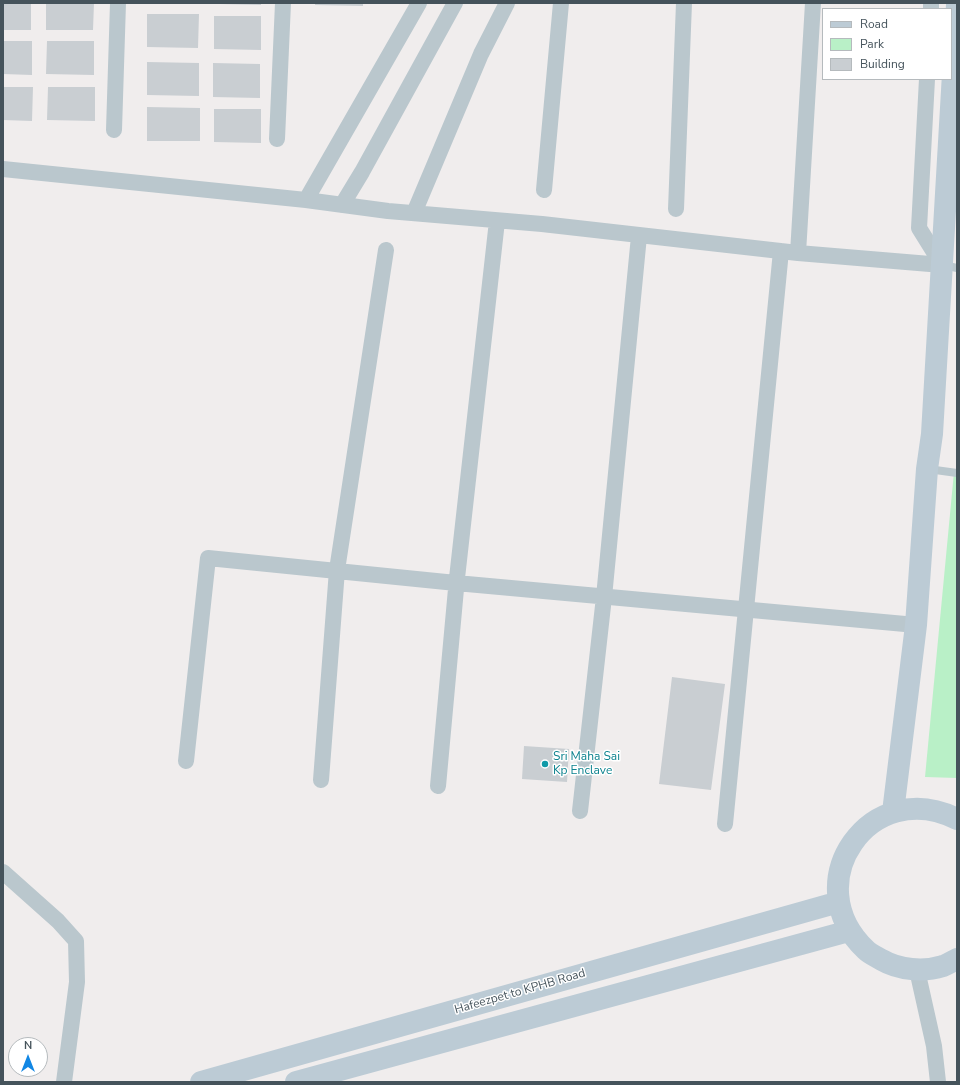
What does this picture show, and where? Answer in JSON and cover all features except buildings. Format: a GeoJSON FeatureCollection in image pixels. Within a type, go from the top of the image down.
{"type":"FeatureCollection","features":[{"type":"Feature","properties":{"kind":"main road"},"geometry":{"type":"LineString","coordinates":[[893,812],[916,625],[927,469],[950,267],[957,5]]}},
{"type":"Feature","properties":{"kind":"main road"},"geometry":{"type":"LineString","coordinates":[[957,819],[948,814],[914,809],[893,812],[872,822],[856,838],[844,857],[838,879],[839,902],[843,917],[849,931],[867,951],[890,965],[917,970],[944,966],[957,959]]}},
{"type":"Feature","properties":{"kind":"main road","name":"Hafeezpet to KPHB Road"},"geometry":{"type":"LineString","coordinates":[[201,1082],[839,902]]}},
{"type":"Feature","properties":{"kind":"main road"},"geometry":{"type":"LineString","coordinates":[[296,1082],[849,931]]}},
{"type":"Feature","properties":{"kind":"street"},"geometry":{"type":"LineString","coordinates":[[114,130],[118,3]]}},
{"type":"Feature","properties":{"kind":"street"},"geometry":{"type":"LineString","coordinates":[[277,139],[283,3]]}},
{"type":"Feature","properties":{"kind":"street"},"geometry":{"type":"LineString","coordinates":[[306,200],[419,3]]}},
{"type":"Feature","properties":{"kind":"street"},"geometry":{"type":"LineString","coordinates":[[342,205],[456,3]]}},
{"type":"Feature","properties":{"kind":"street"},"geometry":{"type":"LineString","coordinates":[[414,213],[481,54],[507,3]]}},
{"type":"Feature","properties":{"kind":"street"},"geometry":{"type":"LineString","coordinates":[[544,190],[561,3]]}},
{"type":"Feature","properties":{"kind":"street"},"geometry":{"type":"LineString","coordinates":[[676,209],[684,3]]}},
{"type":"Feature","properties":{"kind":"street"},"geometry":{"type":"LineString","coordinates":[[798,253],[813,3]]}},
{"type":"Feature","properties":{"kind":"street"},"geometry":{"type":"LineString","coordinates":[[927,80],[919,228],[950,267]]}},
{"type":"Feature","properties":{"kind":"street"},"geometry":{"type":"LineString","coordinates":[[3,169],[306,200],[414,213],[542,224],[798,253],[950,267]]}},
{"type":"Feature","properties":{"kind":"street"},"geometry":{"type":"LineString","coordinates":[[438,786],[456,583],[497,221]]}},
{"type":"Feature","properties":{"kind":"street"},"geometry":{"type":"LineString","coordinates":[[580,810],[604,597],[639,236]]}},
{"type":"Feature","properties":{"kind":"street"},"geometry":{"type":"LineString","coordinates":[[321,780],[337,570],[386,250]]}},
{"type":"Feature","properties":{"kind":"street"},"geometry":{"type":"LineString","coordinates":[[725,824],[781,251]]}},
{"type":"Feature","properties":{"kind":"street"},"geometry":{"type":"LineString","coordinates":[[186,762],[208,558],[456,583],[916,625]]}},
{"type":"Feature","properties":{"kind":"street"},"geometry":{"type":"LineString","coordinates":[[3,872],[58,921],[76,941],[77,982],[64,1082]]}},
{"type":"Feature","properties":{"kind":"street"},"geometry":{"type":"LineString","coordinates":[[917,970],[934,1046],[938,1082]]}},
{"type":"Feature","properties":{"kind":"lane"},"geometry":{"type":"LineString","coordinates":[[927,469],[957,473]]}},
{"type":"Feature","properties":{"kind":"green space"},"geometry":{"type":"Polygon","coordinates":[[[957,471],[957,778],[925,777],[954,472],[957,471]]]}},
{"type":"Feature","properties":{"kind":"place","name":"Sri Maha Sai Kp Enclave"},"geometry":{"type":"Point","coordinates":[545,764]}}]}
